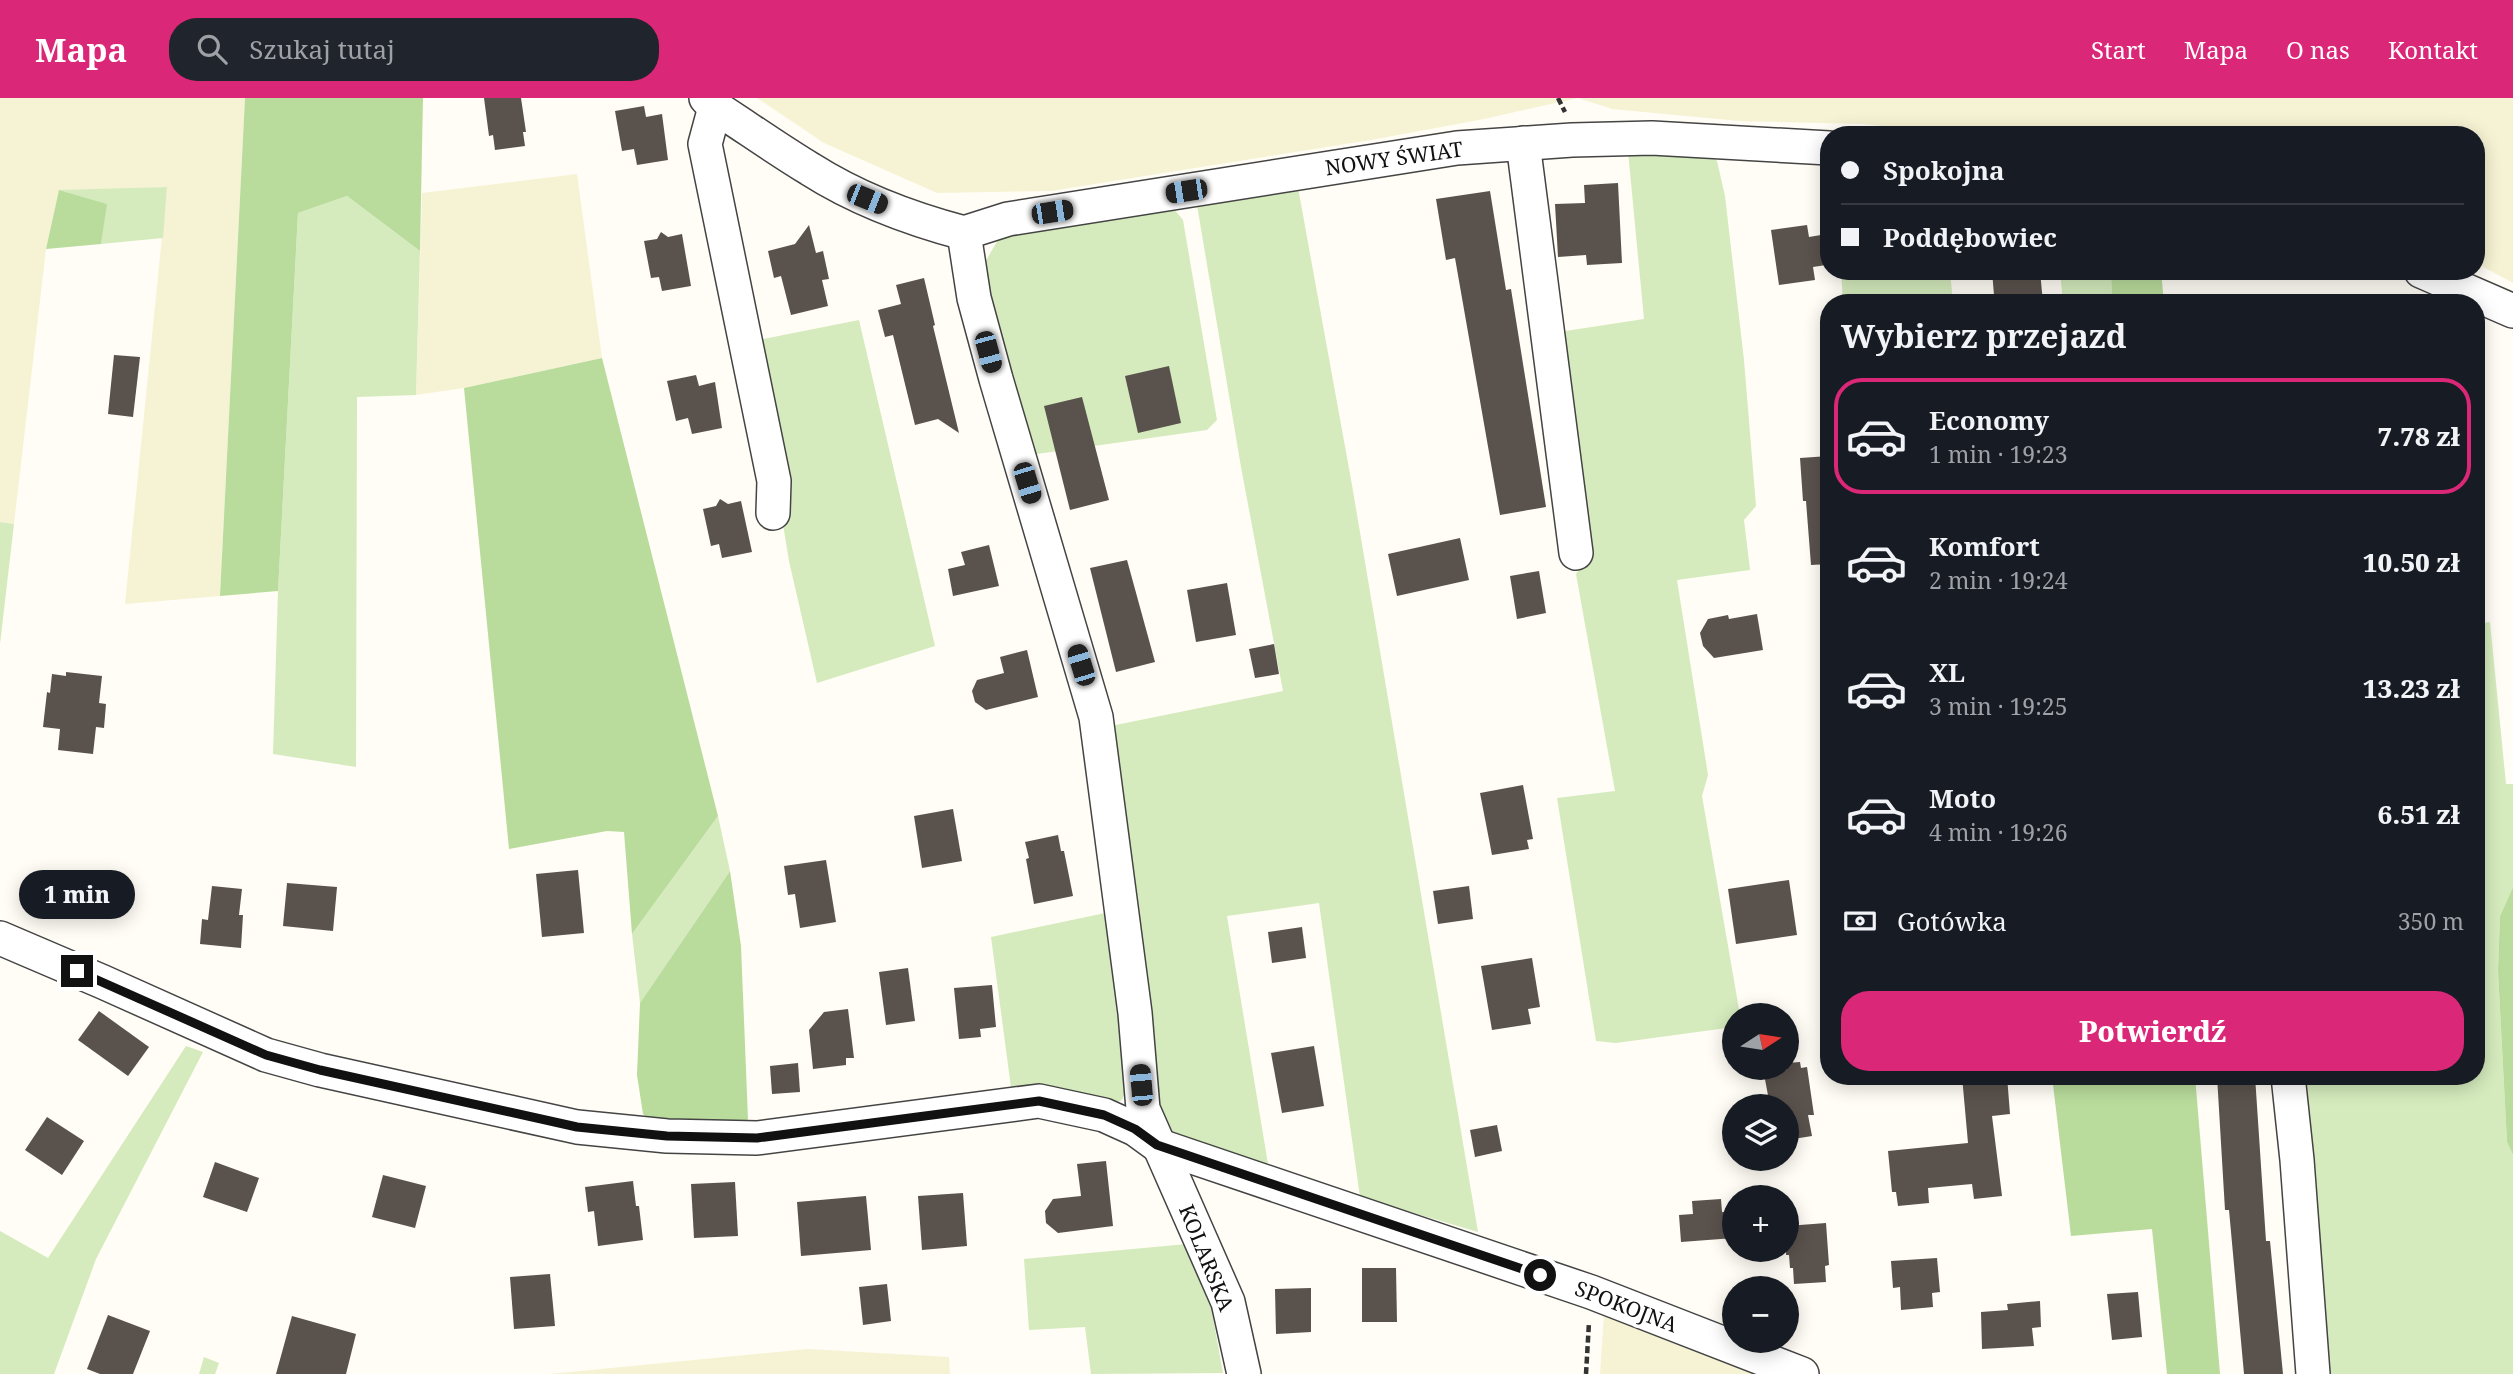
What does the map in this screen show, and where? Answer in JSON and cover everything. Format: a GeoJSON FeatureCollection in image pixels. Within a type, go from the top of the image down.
{"type":"FeatureCollection","features":[{"type":"Feature","properties":{"kind":"street"},"geometry":{"type":"LineString","coordinates":[[773,513],[774,481],[705,144],[710,102],[811,171],[867,199],[929,224],[964,233]]}},
{"type":"Feature","properties":{"kind":"street","name":"NOWY ŚWIAT"},"geometry":{"type":"LineString","coordinates":[[964,233],[1008,219],[1457,148],[1652,138],[1820,147]]}},
{"type":"Feature","properties":{"kind":"street"},"geometry":{"type":"LineString","coordinates":[[1523,143],[1576,553]]}},
{"type":"Feature","properties":{"kind":"street","name":"KOLARSKA"},"geometry":{"type":"LineString","coordinates":[[964,233],[974,298],[996,379],[1097,717],[1135,1013],[1146,1137],[1228,1302],[1244,1374]]}},
{"type":"Feature","properties":{"kind":"street"},"geometry":{"type":"LineString","coordinates":[[2441,280],[2473,294]]}},
{"type":"Feature","properties":{"kind":"street"},"geometry":{"type":"LineString","coordinates":[[2485,300],[2513,312]]}},
{"type":"Feature","properties":{"kind":"street","name":"SPOKOJNA"},"geometry":{"type":"LineString","coordinates":[[0,939],[266,1055],[320,1070],[577,1127],[667,1136],[757,1138],[1039,1101],[1104,1115],[1146,1137],[1591,1292],[1801,1374]]}},
{"type":"Feature","properties":{"kind":"street"},"geometry":{"type":"LineString","coordinates":[[2289,1085],[2313,1374]]}},
{"type":"Feature","properties":{"kind":"path"},"geometry":{"type":"LineString","coordinates":[[1586,1374],[1591,1292]]}},
{"type":"Feature","properties":{"kind":"shaded area"},"geometry":{"type":"Polygon","coordinates":[[[0,98],[245,98],[220,596],[125,604],[167,187],[59,191],[46,249],[14,524],[0,522],[0,98]]]}},
{"type":"Feature","properties":{"kind":"shaded area"},"geometry":{"type":"Polygon","coordinates":[[[757,98],[1578,98],[1371,140],[1051,191],[937,193],[824,143],[757,98]]]}},
{"type":"Feature","properties":{"kind":"shaded area"},"geometry":{"type":"Polygon","coordinates":[[[1578,98],[2513,98],[2513,283],[2485,268],[2485,126],[1882,126],[1739,121],[1612,109],[1578,98]]]}},
{"type":"Feature","properties":{"kind":"shaded area"},"geometry":{"type":"Polygon","coordinates":[[[577,174],[602,358],[464,388],[416,395],[422,193],[577,174]]]}},
{"type":"Feature","properties":{"kind":"shaded area"},"geometry":{"type":"Polygon","coordinates":[[[1604,1314],[1768,1374],[1600,1374],[1604,1314]]]}},
{"type":"Feature","properties":{"kind":"shaded area"},"geometry":{"type":"Polygon","coordinates":[[[808,1349],[949,1357],[950,1374],[549,1374],[808,1349]]]}},
{"type":"Feature","properties":{"kind":"green space"},"geometry":{"type":"Polygon","coordinates":[[[245,98],[423,98],[420,251],[347,196],[298,213],[278,591],[220,596],[245,98]]]}},
{"type":"Feature","properties":{"kind":"green space"},"geometry":{"type":"Polygon","coordinates":[[[1628,151],[1707,153],[1717,161],[1725,196],[1744,360],[1756,506],[1744,520],[1750,570],[1677,580],[1708,775],[1702,796],[1738,1003],[1722,1003],[1722,1029],[1616,1043],[1596,1041],[1557,798],[1615,791],[1576,574],[1586,560],[1559,332],[1644,319],[1628,151]]]}},
{"type":"Feature","properties":{"kind":"green space"},"geometry":{"type":"Polygon","coordinates":[[[1297,182],[1352,485],[1478,1232],[1360,1197],[1319,903],[1227,916],[1269,1170],[1178,1138],[1156,1118],[1106,727],[1283,691],[1241,467],[1197,205],[1297,182]]]}},
{"type":"Feature","properties":{"kind":"green space"},"geometry":{"type":"Polygon","coordinates":[[[167,187],[163,238],[101,244],[106,204],[59,190],[167,187]]]}},
{"type":"Feature","properties":{"kind":"green space"},"geometry":{"type":"Polygon","coordinates":[[[59,190],[107,204],[101,244],[46,249],[59,190]]]}},
{"type":"Feature","properties":{"kind":"green space"},"geometry":{"type":"Polygon","coordinates":[[[347,196],[420,251],[416,395],[357,397],[356,767],[273,754],[278,591],[298,213],[347,196]]]}},
{"type":"Feature","properties":{"kind":"green space"},"geometry":{"type":"Polygon","coordinates":[[[1174,209],[1183,220],[1217,420],[1207,430],[1030,455],[982,295],[984,264],[999,238],[1015,228],[1174,209]]]}},
{"type":"Feature","properties":{"kind":"green space"},"geometry":{"type":"Polygon","coordinates":[[[1842,280],[1951,280],[1952,294],[1842,294],[1842,280]]]}},
{"type":"Feature","properties":{"kind":"green space"},"geometry":{"type":"Polygon","coordinates":[[[2061,280],[2111,280],[2112,294],[2062,294],[2061,280]]]}},
{"type":"Feature","properties":{"kind":"green space"},"geometry":{"type":"Polygon","coordinates":[[[2111,280],[2162,280],[2163,294],[2112,294],[2111,280]]]}},
{"type":"Feature","properties":{"kind":"green space"},"geometry":{"type":"Polygon","coordinates":[[[859,320],[935,646],[817,683],[789,561],[753,341],[859,320]]]}},
{"type":"Feature","properties":{"kind":"green space"},"geometry":{"type":"Polygon","coordinates":[[[602,358],[718,816],[632,934],[624,832],[607,831],[509,849],[464,388],[602,358]]]}},
{"type":"Feature","properties":{"kind":"green space"},"geometry":{"type":"Polygon","coordinates":[[[0,522],[14,524],[0,644],[0,522]]]}},
{"type":"Feature","properties":{"kind":"green space"},"geometry":{"type":"Polygon","coordinates":[[[2490,622],[2506,784],[2513,784],[2513,887],[2500,916],[2498,971],[2507,1142],[2513,1155],[2513,1374],[2323,1374],[2301,1085],[2485,1085],[2485,623],[2490,622]]]}},
{"type":"Feature","properties":{"kind":"green space"},"geometry":{"type":"Polygon","coordinates":[[[718,816],[730,871],[640,1003],[632,934],[718,816]]]}},
{"type":"Feature","properties":{"kind":"green space"},"geometry":{"type":"Polygon","coordinates":[[[730,871],[741,946],[748,1119],[736,1131],[656,1126],[643,1114],[637,1075],[640,1003],[730,871]]]}},
{"type":"Feature","properties":{"kind":"green space"},"geometry":{"type":"Polygon","coordinates":[[[2513,887],[2513,1155],[2507,1142],[2498,971],[2500,916],[2513,887]]]}},
{"type":"Feature","properties":{"kind":"green space"},"geometry":{"type":"Polygon","coordinates":[[[1110,912],[1129,1083],[1122,1100],[1113,1104],[1012,1095],[991,937],[1110,912]]]}},
{"type":"Feature","properties":{"kind":"green space"},"geometry":{"type":"Polygon","coordinates":[[[186,1046],[203,1052],[96,1259],[54,1374],[0,1374],[0,1231],[48,1258],[186,1046]]]}},
{"type":"Feature","properties":{"kind":"green space"},"geometry":{"type":"Polygon","coordinates":[[[2053,1085],[2196,1085],[2220,1374],[2167,1374],[2152,1229],[2071,1236],[2053,1085]]]}},
{"type":"Feature","properties":{"kind":"green space"},"geometry":{"type":"Polygon","coordinates":[[[1187,1244],[1210,1301],[1223,1373],[1091,1374],[1085,1327],[1029,1330],[1024,1259],[1187,1244]]]}},
{"type":"Feature","properties":{"kind":"green space"},"geometry":{"type":"Polygon","coordinates":[[[204,1357],[219,1363],[215,1374],[199,1374],[204,1357]]]}},
{"type":"Feature","properties":{"kind":"building"},"geometry":{"type":"Polygon","coordinates":[[[484,98],[521,98],[526,132],[523,132],[525,146],[495,150],[493,135],[489,136],[484,98]]]}},
{"type":"Feature","properties":{"kind":"building"},"geometry":{"type":"Polygon","coordinates":[[[644,106],[646,117],[662,114],[668,160],[637,165],[634,149],[622,151],[615,111],[644,106]]]}},
{"type":"Feature","properties":{"kind":"building"},"geometry":{"type":"Polygon","coordinates":[[[1618,183],[1622,263],[1587,265],[1586,255],[1558,257],[1555,204],[1585,203],[1584,185],[1618,183]]]}},
{"type":"Feature","properties":{"kind":"building"},"geometry":{"type":"Polygon","coordinates":[[[1490,191],[1506,290],[1511,289],[1546,507],[1500,515],[1455,258],[1446,260],[1436,199],[1490,191]]]}},
{"type":"Feature","properties":{"kind":"building"},"geometry":{"type":"Polygon","coordinates":[[[809,225],[816,253],[823,251],[829,279],[822,280],[828,306],[791,315],[781,276],[774,278],[768,251],[795,244],[809,225]]]}},
{"type":"Feature","properties":{"kind":"building"},"geometry":{"type":"Polygon","coordinates":[[[1807,225],[1809,237],[1820,235],[1820,266],[1813,267],[1815,280],[1779,285],[1771,230],[1807,225]]]}},
{"type":"Feature","properties":{"kind":"building"},"geometry":{"type":"Polygon","coordinates":[[[661,232],[668,237],[682,234],[691,286],[662,291],[659,277],[651,278],[644,241],[657,239],[661,232]]]}},
{"type":"Feature","properties":{"kind":"building"},"geometry":{"type":"Polygon","coordinates":[[[924,278],[959,433],[938,419],[915,425],[893,335],[885,337],[878,310],[901,304],[896,285],[924,278]]]}},
{"type":"Feature","properties":{"kind":"building"},"geometry":{"type":"Polygon","coordinates":[[[1993,280],[2041,280],[2042,294],[1994,294],[1993,280]]]}},
{"type":"Feature","properties":{"kind":"building"},"geometry":{"type":"Polygon","coordinates":[[[114,355],[140,357],[133,417],[108,414],[114,355]]]}},
{"type":"Feature","properties":{"kind":"building"},"geometry":{"type":"Polygon","coordinates":[[[1169,366],[1181,423],[1138,433],[1125,376],[1169,366]]]}},
{"type":"Feature","properties":{"kind":"building"},"geometry":{"type":"Polygon","coordinates":[[[696,375],[699,386],[715,382],[722,428],[692,434],[688,418],[676,421],[667,381],[696,375]]]}},
{"type":"Feature","properties":{"kind":"building"},"geometry":{"type":"Polygon","coordinates":[[[1082,397],[1109,500],[1070,510],[1044,406],[1082,397]]]}},
{"type":"Feature","properties":{"kind":"building"},"geometry":{"type":"Polygon","coordinates":[[[1820,457],[1820,564],[1811,565],[1800,458],[1820,457]]]}},
{"type":"Feature","properties":{"kind":"building"},"geometry":{"type":"Polygon","coordinates":[[[720,499],[728,504],[741,501],[752,552],[722,558],[719,544],[711,546],[703,509],[716,506],[720,499]]]}},
{"type":"Feature","properties":{"kind":"building"},"geometry":{"type":"Polygon","coordinates":[[[1460,538],[1469,580],[1397,596],[1388,554],[1460,538]]]}},
{"type":"Feature","properties":{"kind":"building"},"geometry":{"type":"Polygon","coordinates":[[[989,545],[999,586],[953,596],[948,569],[965,565],[961,552],[989,545]]]}},
{"type":"Feature","properties":{"kind":"building"},"geometry":{"type":"Polygon","coordinates":[[[1127,560],[1155,662],[1116,672],[1090,568],[1127,560]]]}},
{"type":"Feature","properties":{"kind":"building"},"geometry":{"type":"Polygon","coordinates":[[[1539,571],[1546,613],[1517,619],[1510,576],[1539,571]]]}},
{"type":"Feature","properties":{"kind":"building"},"geometry":{"type":"Polygon","coordinates":[[[1227,583],[1236,635],[1196,642],[1187,590],[1227,583]]]}},
{"type":"Feature","properties":{"kind":"building"},"geometry":{"type":"Polygon","coordinates":[[[1757,614],[1763,650],[1714,658],[1703,646],[1700,633],[1708,619],[1728,615],[1729,619],[1757,614]]]}},
{"type":"Feature","properties":{"kind":"building"},"geometry":{"type":"Polygon","coordinates":[[[1274,644],[1279,674],[1255,678],[1249,649],[1274,644]]]}},
{"type":"Feature","properties":{"kind":"building"},"geometry":{"type":"Polygon","coordinates":[[[1027,650],[1038,697],[986,710],[975,702],[972,691],[977,680],[1004,673],[1000,657],[1027,650]]]}},
{"type":"Feature","properties":{"kind":"building"},"geometry":{"type":"Polygon","coordinates":[[[66,672],[102,676],[99,703],[106,704],[104,728],[96,727],[93,754],[58,750],[60,729],[43,727],[52,674],[66,676],[66,672]]]}},
{"type":"Feature","properties":{"kind":"building"},"geometry":{"type":"Polygon","coordinates":[[[1523,785],[1533,839],[1527,840],[1529,849],[1492,855],[1480,793],[1523,785]]]}},
{"type":"Feature","properties":{"kind":"building"},"geometry":{"type":"Polygon","coordinates":[[[953,809],[962,861],[922,868],[914,816],[953,809]]]}},
{"type":"Feature","properties":{"kind":"building"},"geometry":{"type":"Polygon","coordinates":[[[1058,835],[1073,896],[1034,904],[1025,842],[1058,835]]]}},
{"type":"Feature","properties":{"kind":"building"},"geometry":{"type":"Polygon","coordinates":[[[826,860],[836,922],[800,928],[795,894],[788,895],[784,866],[826,860]]]}},
{"type":"Feature","properties":{"kind":"building"},"geometry":{"type":"Polygon","coordinates":[[[578,870],[584,933],[542,937],[536,874],[578,870]]]}},
{"type":"Feature","properties":{"kind":"building"},"geometry":{"type":"Polygon","coordinates":[[[1789,880],[1797,935],[1736,944],[1728,889],[1789,880]]]}},
{"type":"Feature","properties":{"kind":"building"},"geometry":{"type":"Polygon","coordinates":[[[287,883],[337,887],[333,931],[283,926],[287,883]]]}},
{"type":"Feature","properties":{"kind":"building"},"geometry":{"type":"Polygon","coordinates":[[[212,886],[242,889],[239,915],[243,915],[241,948],[200,944],[202,919],[208,920],[212,886]]]}},
{"type":"Feature","properties":{"kind":"building"},"geometry":{"type":"Polygon","coordinates":[[[1469,886],[1473,919],[1438,924],[1433,891],[1469,886]]]}},
{"type":"Feature","properties":{"kind":"building"},"geometry":{"type":"Polygon","coordinates":[[[1302,927],[1306,958],[1272,963],[1268,932],[1302,927]]]}},
{"type":"Feature","properties":{"kind":"building"},"geometry":{"type":"Polygon","coordinates":[[[1532,958],[1540,1007],[1528,1009],[1531,1024],[1492,1030],[1481,966],[1532,958]]]}},
{"type":"Feature","properties":{"kind":"building"},"geometry":{"type":"Polygon","coordinates":[[[908,968],[915,1021],[886,1025],[879,972],[908,968]]]}},
{"type":"Feature","properties":{"kind":"building"},"geometry":{"type":"Polygon","coordinates":[[[992,985],[996,1027],[980,1029],[981,1037],[959,1039],[954,988],[992,985]]]}},
{"type":"Feature","properties":{"kind":"building"},"geometry":{"type":"Polygon","coordinates":[[[848,1009],[854,1058],[846,1058],[846,1065],[813,1069],[809,1030],[824,1012],[848,1009]]]}},
{"type":"Feature","properties":{"kind":"building"},"geometry":{"type":"Polygon","coordinates":[[[99,1011],[149,1047],[128,1076],[78,1040],[99,1011]]]}},
{"type":"Feature","properties":{"kind":"building"},"geometry":{"type":"Polygon","coordinates":[[[1314,1046],[1324,1106],[1282,1113],[1271,1053],[1314,1046]]]}},
{"type":"Feature","properties":{"kind":"building"},"geometry":{"type":"Polygon","coordinates":[[[1799,1062],[1801,1068],[1807,1067],[1814,1115],[1808,1115],[1812,1136],[1799,1138],[1799,1094],[1768,1094],[1765,1080],[1799,1080],[1799,1062]]]}},
{"type":"Feature","properties":{"kind":"building"},"geometry":{"type":"Polygon","coordinates":[[[798,1063],[800,1092],[772,1094],[770,1066],[798,1063]]]}},
{"type":"Feature","properties":{"kind":"building"},"geometry":{"type":"Polygon","coordinates":[[[1963,1085],[2008,1085],[2010,1114],[1992,1116],[2002,1196],[1974,1199],[1972,1184],[1928,1188],[1929,1203],[1898,1206],[1896,1192],[1892,1192],[1888,1151],[1968,1143],[1963,1085]]]}},
{"type":"Feature","properties":{"kind":"building"},"geometry":{"type":"Polygon","coordinates":[[[2218,1085],[2256,1085],[2266,1241],[2270,1241],[2283,1374],[2244,1374],[2229,1210],[2225,1210],[2218,1085]]]}},
{"type":"Feature","properties":{"kind":"building"},"geometry":{"type":"Polygon","coordinates":[[[47,1117],[84,1141],[62,1175],[25,1150],[47,1117]]]}},
{"type":"Feature","properties":{"kind":"building"},"geometry":{"type":"Polygon","coordinates":[[[1497,1125],[1502,1151],[1475,1157],[1470,1130],[1497,1125]]]}},
{"type":"Feature","properties":{"kind":"building"},"geometry":{"type":"Polygon","coordinates":[[[1106,1161],[1113,1226],[1058,1233],[1046,1223],[1045,1211],[1053,1199],[1081,1196],[1077,1164],[1106,1161]]]}},
{"type":"Feature","properties":{"kind":"building"},"geometry":{"type":"Polygon","coordinates":[[[215,1162],[259,1178],[247,1212],[203,1197],[215,1162]]]}},
{"type":"Feature","properties":{"kind":"building"},"geometry":{"type":"Polygon","coordinates":[[[383,1175],[426,1186],[415,1228],[372,1217],[383,1175]]]}},
{"type":"Feature","properties":{"kind":"building"},"geometry":{"type":"Polygon","coordinates":[[[633,1181],[643,1240],[598,1246],[594,1211],[588,1212],[585,1187],[633,1181]]]}},
{"type":"Feature","properties":{"kind":"building"},"geometry":{"type":"Polygon","coordinates":[[[735,1182],[738,1236],[694,1238],[691,1184],[735,1182]]]}},
{"type":"Feature","properties":{"kind":"building"},"geometry":{"type":"Polygon","coordinates":[[[963,1193],[967,1246],[922,1250],[918,1196],[963,1193]]]}},
{"type":"Feature","properties":{"kind":"building"},"geometry":{"type":"Polygon","coordinates":[[[866,1196],[871,1250],[801,1256],[797,1202],[866,1196]]]}},
{"type":"Feature","properties":{"kind":"building"},"geometry":{"type":"Polygon","coordinates":[[[1721,1199],[1722,1239],[1681,1242],[1679,1215],[1693,1214],[1692,1201],[1721,1199]]]}},
{"type":"Feature","properties":{"kind":"building"},"geometry":{"type":"Polygon","coordinates":[[[1826,1223],[1829,1265],[1825,1266],[1826,1282],[1799,1284],[1799,1276],[1794,1276],[1790,1262],[1799,1262],[1799,1225],[1826,1223]]]}},
{"type":"Feature","properties":{"kind":"building"},"geometry":{"type":"Polygon","coordinates":[[[1937,1258],[1940,1292],[1932,1293],[1933,1307],[1901,1310],[1900,1287],[1893,1288],[1891,1261],[1937,1258]]]}},
{"type":"Feature","properties":{"kind":"building"},"geometry":{"type":"Polygon","coordinates":[[[1362,1268],[1396,1268],[1397,1322],[1362,1322],[1362,1268]]]}},
{"type":"Feature","properties":{"kind":"building"},"geometry":{"type":"Polygon","coordinates":[[[550,1274],[555,1326],[514,1329],[510,1277],[550,1274]]]}},
{"type":"Feature","properties":{"kind":"building"},"geometry":{"type":"Polygon","coordinates":[[[887,1284],[891,1321],[863,1325],[859,1287],[887,1284]]]}},
{"type":"Feature","properties":{"kind":"building"},"geometry":{"type":"Polygon","coordinates":[[[1311,1288],[1311,1332],[1276,1334],[1275,1289],[1311,1288]]]}},
{"type":"Feature","properties":{"kind":"building"},"geometry":{"type":"Polygon","coordinates":[[[2138,1292],[2142,1337],[2112,1340],[2107,1294],[2138,1292]]]}},
{"type":"Feature","properties":{"kind":"building"},"geometry":{"type":"Polygon","coordinates":[[[2040,1301],[2041,1327],[2032,1328],[2034,1346],[1982,1349],[1981,1312],[2008,1310],[2007,1304],[2040,1301]]]}},
{"type":"Feature","properties":{"kind":"building"},"geometry":{"type":"Polygon","coordinates":[[[108,1315],[150,1331],[133,1374],[100,1374],[87,1369],[108,1315]]]}},
{"type":"Feature","properties":{"kind":"building"},"geometry":{"type":"Polygon","coordinates":[[[292,1316],[356,1334],[346,1374],[276,1374],[292,1316]]]}},
{"type":"Feature","properties":{"kind":"route"},"geometry":{"type":"LineString","coordinates":[[77,971],[266,1055],[320,1070],[577,1127],[667,1136],[757,1138],[1039,1101],[1104,1115],[1135,1129],[1157,1145],[1540,1275]]}}]}
